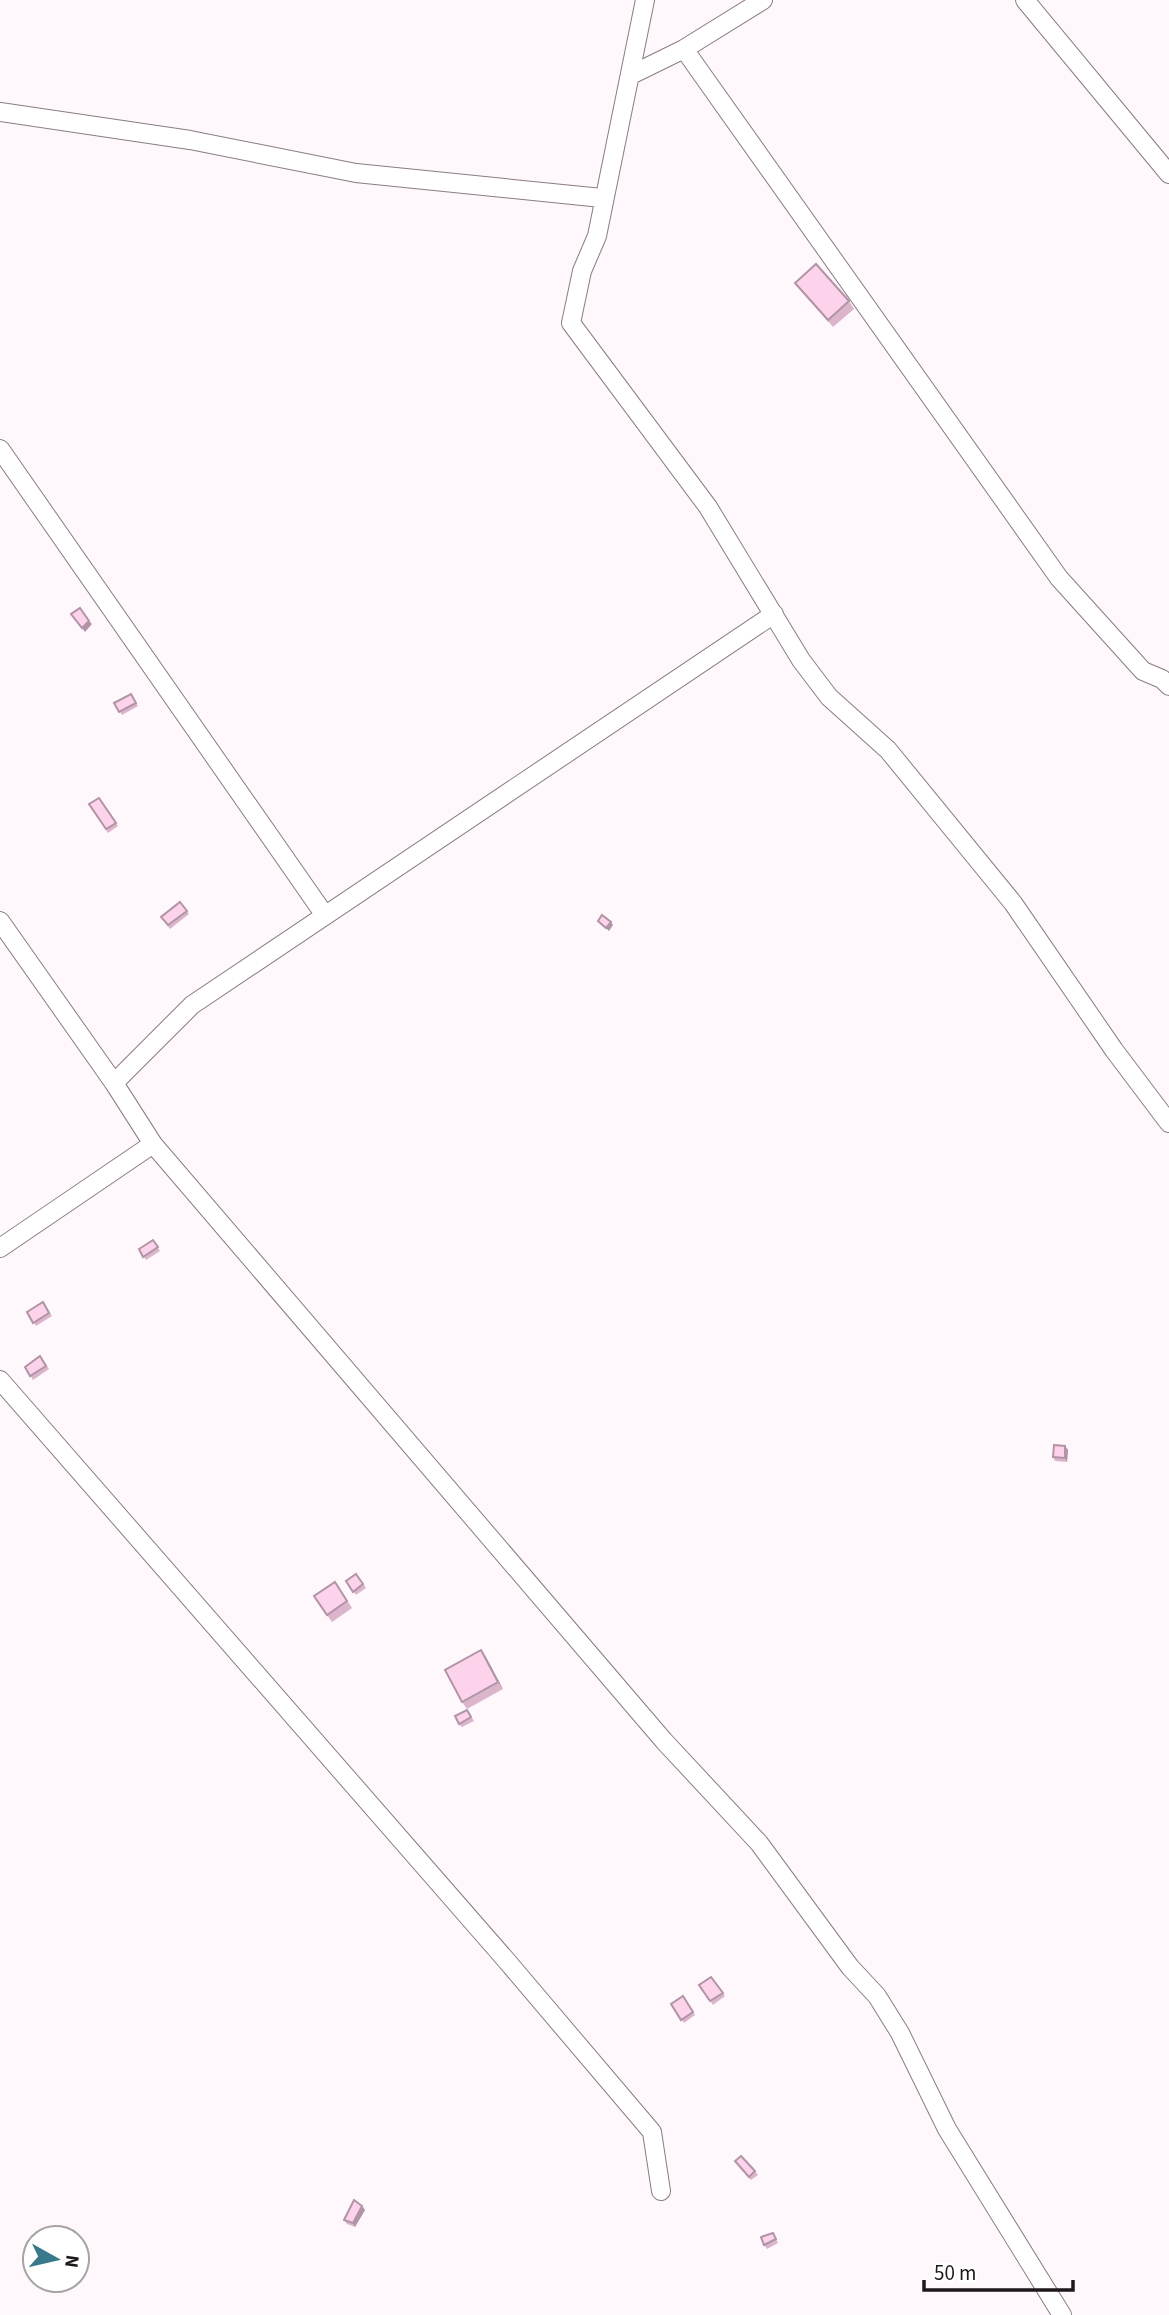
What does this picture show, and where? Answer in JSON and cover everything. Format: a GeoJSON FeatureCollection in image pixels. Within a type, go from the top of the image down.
{"type":"FeatureCollection","features":[{"type":"Feature","properties":{"kind":"street"},"geometry":{"type":"LineString","coordinates":[[645,0],[597,236],[582,271],[571,323],[708,507],[802,660],[829,697],[888,750],[1013,903],[1114,1050],[1169,1123]]}},
{"type":"Feature","properties":{"kind":"street"},"geometry":{"type":"LineString","coordinates":[[631,75],[684,49],[763,0]]}},
{"type":"Feature","properties":{"kind":"street"},"geometry":{"type":"LineString","coordinates":[[1025,0],[1169,174]]}},
{"type":"Feature","properties":{"kind":"street"},"geometry":{"type":"LineString","coordinates":[[684,49],[1059,578],[1143,671],[1162,679],[1169,686]]}},
{"type":"Feature","properties":{"kind":"street"},"geometry":{"type":"LineString","coordinates":[[0,112],[190,141],[356,173],[603,198]]}},
{"type":"Feature","properties":{"kind":"street"},"geometry":{"type":"LineString","coordinates":[[0,449],[324,914]]}},
{"type":"Feature","properties":{"kind":"street"},"geometry":{"type":"LineString","coordinates":[[114,1083],[192,1005],[774,614]]}},
{"type":"Feature","properties":{"kind":"street"},"geometry":{"type":"LineString","coordinates":[[0,921],[114,1083],[153,1144],[664,1741],[759,1843],[850,1968],[877,1996],[900,2033],[947,2129],[1062,2315]]}},
{"type":"Feature","properties":{"kind":"street"},"geometry":{"type":"LineString","coordinates":[[0,1248],[153,1144]]}},
{"type":"Feature","properties":{"kind":"street"},"geometry":{"type":"LineString","coordinates":[[0,1380],[506,1960],[652,2132],[662,2191]]}},
{"type":"Feature","properties":{"kind":"building"},"geometry":{"type":"Polygon","coordinates":[[[816,264],[849,301],[828,320],[795,283],[816,264]]]}},
{"type":"Feature","properties":{"kind":"building"},"geometry":{"type":"Polygon","coordinates":[[[80,608],[89,621],[82,628],[71,614],[80,608]]]}},
{"type":"Feature","properties":{"kind":"building"},"geometry":{"type":"Polygon","coordinates":[[[131,694],[136,703],[119,712],[114,703],[131,694]]]}},
{"type":"Feature","properties":{"kind":"building"},"geometry":{"type":"Polygon","coordinates":[[[99,798],[116,823],[106,829],[89,804],[99,798]]]}},
{"type":"Feature","properties":{"kind":"building"},"geometry":{"type":"Polygon","coordinates":[[[180,902],[187,911],[168,925],[161,917],[180,902]]]}},
{"type":"Feature","properties":{"kind":"building"},"geometry":{"type":"Polygon","coordinates":[[[602,915],[611,922],[606,928],[598,921],[602,915]]]}},
{"type":"Feature","properties":{"kind":"building"},"geometry":{"type":"Polygon","coordinates":[[[153,1240],[158,1247],[143,1257],[139,1249],[153,1240]]]}},
{"type":"Feature","properties":{"kind":"building"},"geometry":{"type":"Polygon","coordinates":[[[43,1302],[49,1313],[33,1323],[27,1312],[43,1302]]]}},
{"type":"Feature","properties":{"kind":"building"},"geometry":{"type":"Polygon","coordinates":[[[40,1356],[46,1366],[30,1376],[25,1367],[40,1356]]]}},
{"type":"Feature","properties":{"kind":"building"},"geometry":{"type":"Polygon","coordinates":[[[1054,1445],[1065,1446],[1065,1458],[1053,1457],[1054,1445]]]}},
{"type":"Feature","properties":{"kind":"building"},"geometry":{"type":"Polygon","coordinates":[[[356,1574],[363,1584],[353,1592],[346,1581],[356,1574]]]}},
{"type":"Feature","properties":{"kind":"building"},"geometry":{"type":"Polygon","coordinates":[[[335,1582],[347,1601],[327,1615],[314,1596],[335,1582]]]}},
{"type":"Feature","properties":{"kind":"building"},"geometry":{"type":"Polygon","coordinates":[[[481,1650],[498,1682],[462,1702],[445,1670],[481,1650]]]}},
{"type":"Feature","properties":{"kind":"building"},"geometry":{"type":"Polygon","coordinates":[[[467,1710],[471,1717],[459,1724],[455,1716],[467,1710]]]}},
{"type":"Feature","properties":{"kind":"building"},"geometry":{"type":"Polygon","coordinates":[[[711,1977],[723,1993],[710,2001],[699,1985],[711,1977]]]}},
{"type":"Feature","properties":{"kind":"building"},"geometry":{"type":"Polygon","coordinates":[[[683,1996],[693,2012],[681,2020],[671,2004],[683,1996]]]}},
{"type":"Feature","properties":{"kind":"building"},"geometry":{"type":"Polygon","coordinates":[[[741,2156],[755,2171],[749,2177],[735,2161],[741,2156]]]}},
{"type":"Feature","properties":{"kind":"building"},"geometry":{"type":"Polygon","coordinates":[[[354,2200],[362,2206],[353,2223],[344,2220],[354,2200]]]}},
{"type":"Feature","properties":{"kind":"building"},"geometry":{"type":"Polygon","coordinates":[[[773,2233],[776,2239],[764,2245],[761,2237],[773,2233]]]}}]}
